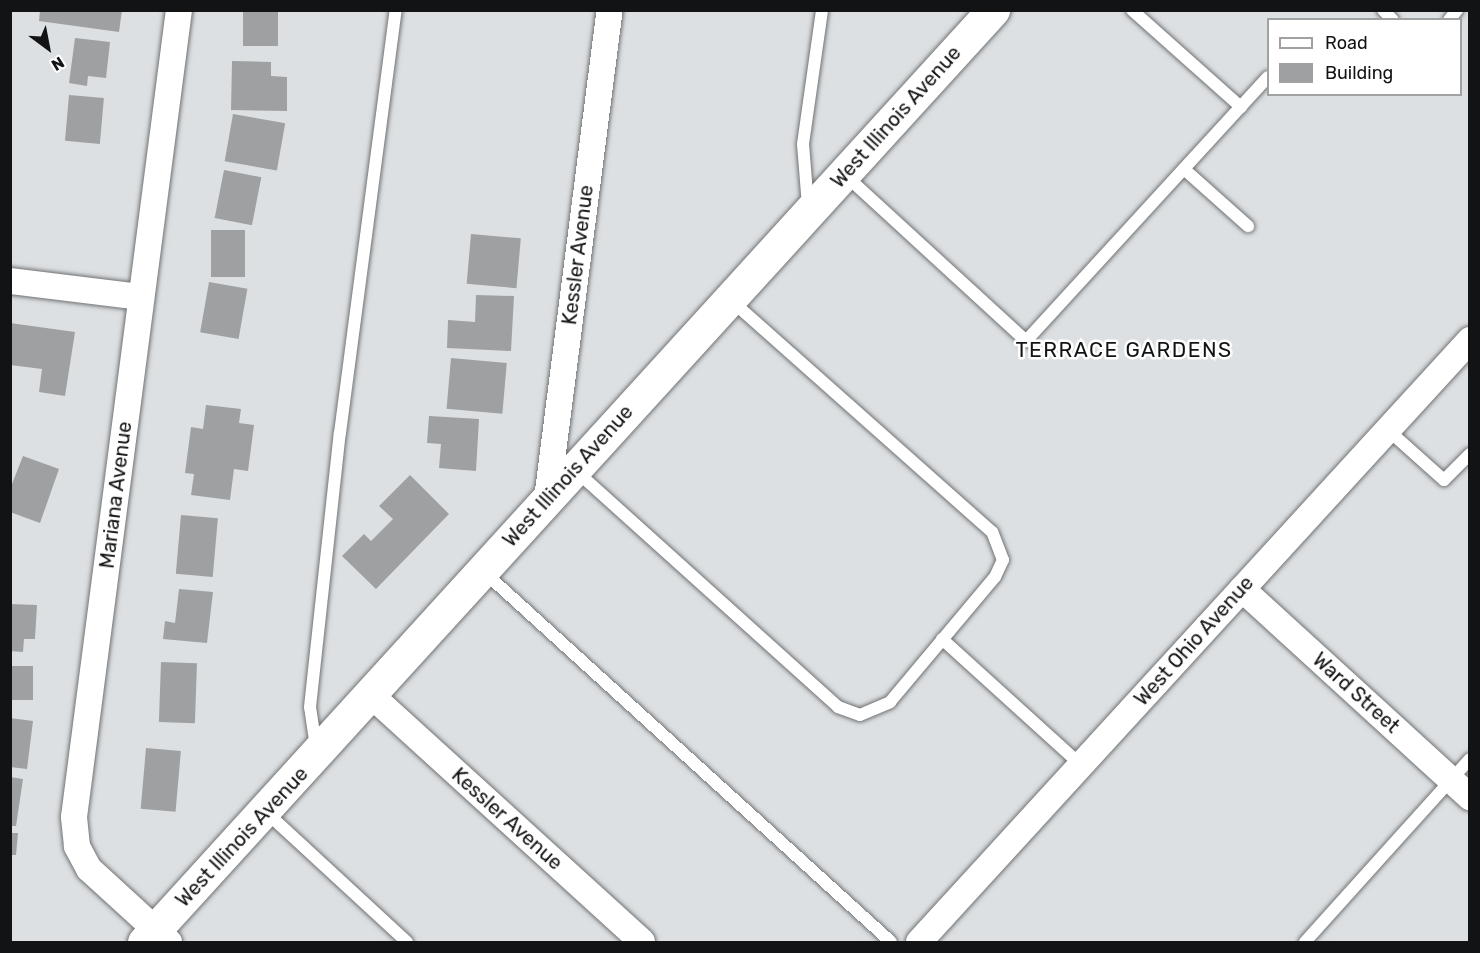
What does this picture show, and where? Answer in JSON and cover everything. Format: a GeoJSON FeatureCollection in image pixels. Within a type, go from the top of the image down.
{"type":"FeatureCollection","features":[{"type":"Feature","properties":{"kind":"main road","name":"West Illinois Avenue"},"geometry":{"type":"LineString","coordinates":[[156,938],[574,469],[993,10]]}},
{"type":"Feature","properties":{"kind":"street","name":"Mariana Avenue"},"geometry":{"type":"LineString","coordinates":[[156,938],[89,869],[77,846],[74,817],[179,10]]}},
{"type":"Feature","properties":{"kind":"street","name":"Kessler Avenue"},"geometry":{"type":"LineString","coordinates":[[547,499],[610,10]]}},
{"type":"Feature","properties":{"kind":"street"},"geometry":{"type":"LineString","coordinates":[[10,282],[141,297]]}},
{"type":"Feature","properties":{"kind":"street","name":"West Ohio Avenue"},"geometry":{"type":"LineString","coordinates":[[919,942],[1470,340]]}},
{"type":"Feature","properties":{"kind":"street","name":"Ward Street"},"geometry":{"type":"LineString","coordinates":[[1242,589],[1460,789]]}},
{"type":"Feature","properties":{"kind":"street","name":"Kessler Avenue"},"geometry":{"type":"LineString","coordinates":[[372,696],[642,942]]}},
{"type":"Feature","properties":{"kind":"lane"},"geometry":{"type":"LineString","coordinates":[[318,755],[310,707],[340,433],[396,10]]}},
{"type":"Feature","properties":{"kind":"lane"},"geometry":{"type":"LineString","coordinates":[[808,213],[803,144],[822,10]]}},
{"type":"Feature","properties":{"kind":"lane"},"geometry":{"type":"LineString","coordinates":[[1132,10],[1241,106]]}},
{"type":"Feature","properties":{"kind":"lane"},"geometry":{"type":"LineString","coordinates":[[843,174],[1026,341],[1267,79]]}},
{"type":"Feature","properties":{"kind":"lane"},"geometry":{"type":"LineString","coordinates":[[1184,169],[1248,226]]}},
{"type":"Feature","properties":{"kind":"lane"},"geometry":{"type":"LineString","coordinates":[[574,469],[838,707],[860,715],[890,702],[1003,560],[992,532],[730,299]]}},
{"type":"Feature","properties":{"kind":"lane"},"geometry":{"type":"LineString","coordinates":[[1388,429],[1444,480],[1470,454]]}},
{"type":"Feature","properties":{"kind":"lane"},"geometry":{"type":"LineString","coordinates":[[483,571],[891,942]]}},
{"type":"Feature","properties":{"kind":"lane"},"geometry":{"type":"LineString","coordinates":[[942,639],[1081,765]]}},
{"type":"Feature","properties":{"kind":"lane"},"geometry":{"type":"LineString","coordinates":[[1305,942],[1460,789],[1470,759]]}},
{"type":"Feature","properties":{"kind":"lane"},"geometry":{"type":"LineString","coordinates":[[266,812],[407,942]]}},
{"type":"Feature","properties":{"kind":"building"},"geometry":{"type":"Polygon","coordinates":[[[40,10],[122,10],[119,32],[39,21],[40,10]]]}},
{"type":"Feature","properties":{"kind":"building"},"geometry":{"type":"Polygon","coordinates":[[[243,10],[278,10],[278,46],[243,46],[243,10]]]}},
{"type":"Feature","properties":{"kind":"building"},"geometry":{"type":"Polygon","coordinates":[[[75,38],[110,42],[106,78],[88,76],[87,86],[69,83],[75,38]]]}},
{"type":"Feature","properties":{"kind":"building"},"geometry":{"type":"Polygon","coordinates":[[[232,61],[271,62],[271,76],[287,77],[287,111],[231,110],[232,61]]]}},
{"type":"Feature","properties":{"kind":"building"},"geometry":{"type":"Polygon","coordinates":[[[69,95],[104,98],[100,144],[65,141],[69,95]]]}},
{"type":"Feature","properties":{"kind":"building"},"geometry":{"type":"Polygon","coordinates":[[[233,114],[285,123],[277,170],[225,161],[233,114]]]}},
{"type":"Feature","properties":{"kind":"building"},"geometry":{"type":"Polygon","coordinates":[[[224,170],[261,177],[252,225],[215,218],[224,170]]]}},
{"type":"Feature","properties":{"kind":"building"},"geometry":{"type":"Polygon","coordinates":[[[211,230],[245,230],[245,277],[211,277],[211,230]]]}},
{"type":"Feature","properties":{"kind":"building"},"geometry":{"type":"Polygon","coordinates":[[[471,234],[521,238],[516,288],[467,284],[471,234]]]}},
{"type":"Feature","properties":{"kind":"building"},"geometry":{"type":"Polygon","coordinates":[[[209,282],[247,289],[239,339],[200,332],[209,282]]]}},
{"type":"Feature","properties":{"kind":"building"},"geometry":{"type":"Polygon","coordinates":[[[476,295],[514,296],[511,351],[447,348],[448,320],[475,322],[476,295]]]}},
{"type":"Feature","properties":{"kind":"building"},"geometry":{"type":"Polygon","coordinates":[[[10,323],[75,332],[65,396],[39,392],[42,369],[10,365],[10,323]]]}},
{"type":"Feature","properties":{"kind":"building"},"geometry":{"type":"Polygon","coordinates":[[[451,358],[507,363],[502,414],[447,409],[451,358]]]}},
{"type":"Feature","properties":{"kind":"building"},"geometry":{"type":"Polygon","coordinates":[[[206,405],[241,409],[239,423],[254,425],[248,471],[234,469],[230,500],[191,495],[194,474],[185,473],[191,427],[203,429],[206,405]]]}},
{"type":"Feature","properties":{"kind":"building"},"geometry":{"type":"Polygon","coordinates":[[[429,416],[479,419],[476,471],[439,468],[441,444],[427,443],[429,416]]]}},
{"type":"Feature","properties":{"kind":"building"},"geometry":{"type":"Polygon","coordinates":[[[23,456],[59,469],[40,523],[10,512],[10,489],[23,456]]]}},
{"type":"Feature","properties":{"kind":"building"},"geometry":{"type":"Polygon","coordinates":[[[410,475],[449,514],[376,589],[342,556],[364,534],[371,541],[393,519],[379,506],[410,475]]]}},
{"type":"Feature","properties":{"kind":"building"},"geometry":{"type":"Polygon","coordinates":[[[181,515],[218,518],[213,577],[176,574],[181,515]]]}},
{"type":"Feature","properties":{"kind":"building"},"geometry":{"type":"Polygon","coordinates":[[[179,589],[213,592],[207,643],[163,639],[165,621],[175,623],[179,589]]]}},
{"type":"Feature","properties":{"kind":"building"},"geometry":{"type":"Polygon","coordinates":[[[10,604],[37,605],[35,639],[24,639],[23,652],[10,651],[10,604]]]}},
{"type":"Feature","properties":{"kind":"building"},"geometry":{"type":"Polygon","coordinates":[[[161,662],[197,663],[195,723],[159,722],[161,662]]]}},
{"type":"Feature","properties":{"kind":"building"},"geometry":{"type":"Polygon","coordinates":[[[10,666],[33,666],[33,700],[10,700],[10,666]]]}},
{"type":"Feature","properties":{"kind":"building"},"geometry":{"type":"Polygon","coordinates":[[[10,718],[33,721],[27,769],[10,767],[10,718]]]}},
{"type":"Feature","properties":{"kind":"building"},"geometry":{"type":"Polygon","coordinates":[[[146,748],[181,751],[176,812],[141,809],[146,748]]]}},
{"type":"Feature","properties":{"kind":"building"},"geometry":{"type":"Polygon","coordinates":[[[10,777],[23,779],[16,826],[10,826],[10,777]]]}},
{"type":"Feature","properties":{"kind":"building"},"geometry":{"type":"Polygon","coordinates":[[[10,833],[18,833],[16,855],[10,855],[10,833]]]}},
{"type":"Feature","properties":{"kind":"district","name":"TERRACE GARDENS"},"geometry":{"type":"Point","coordinates":[1124,350]}}]}
